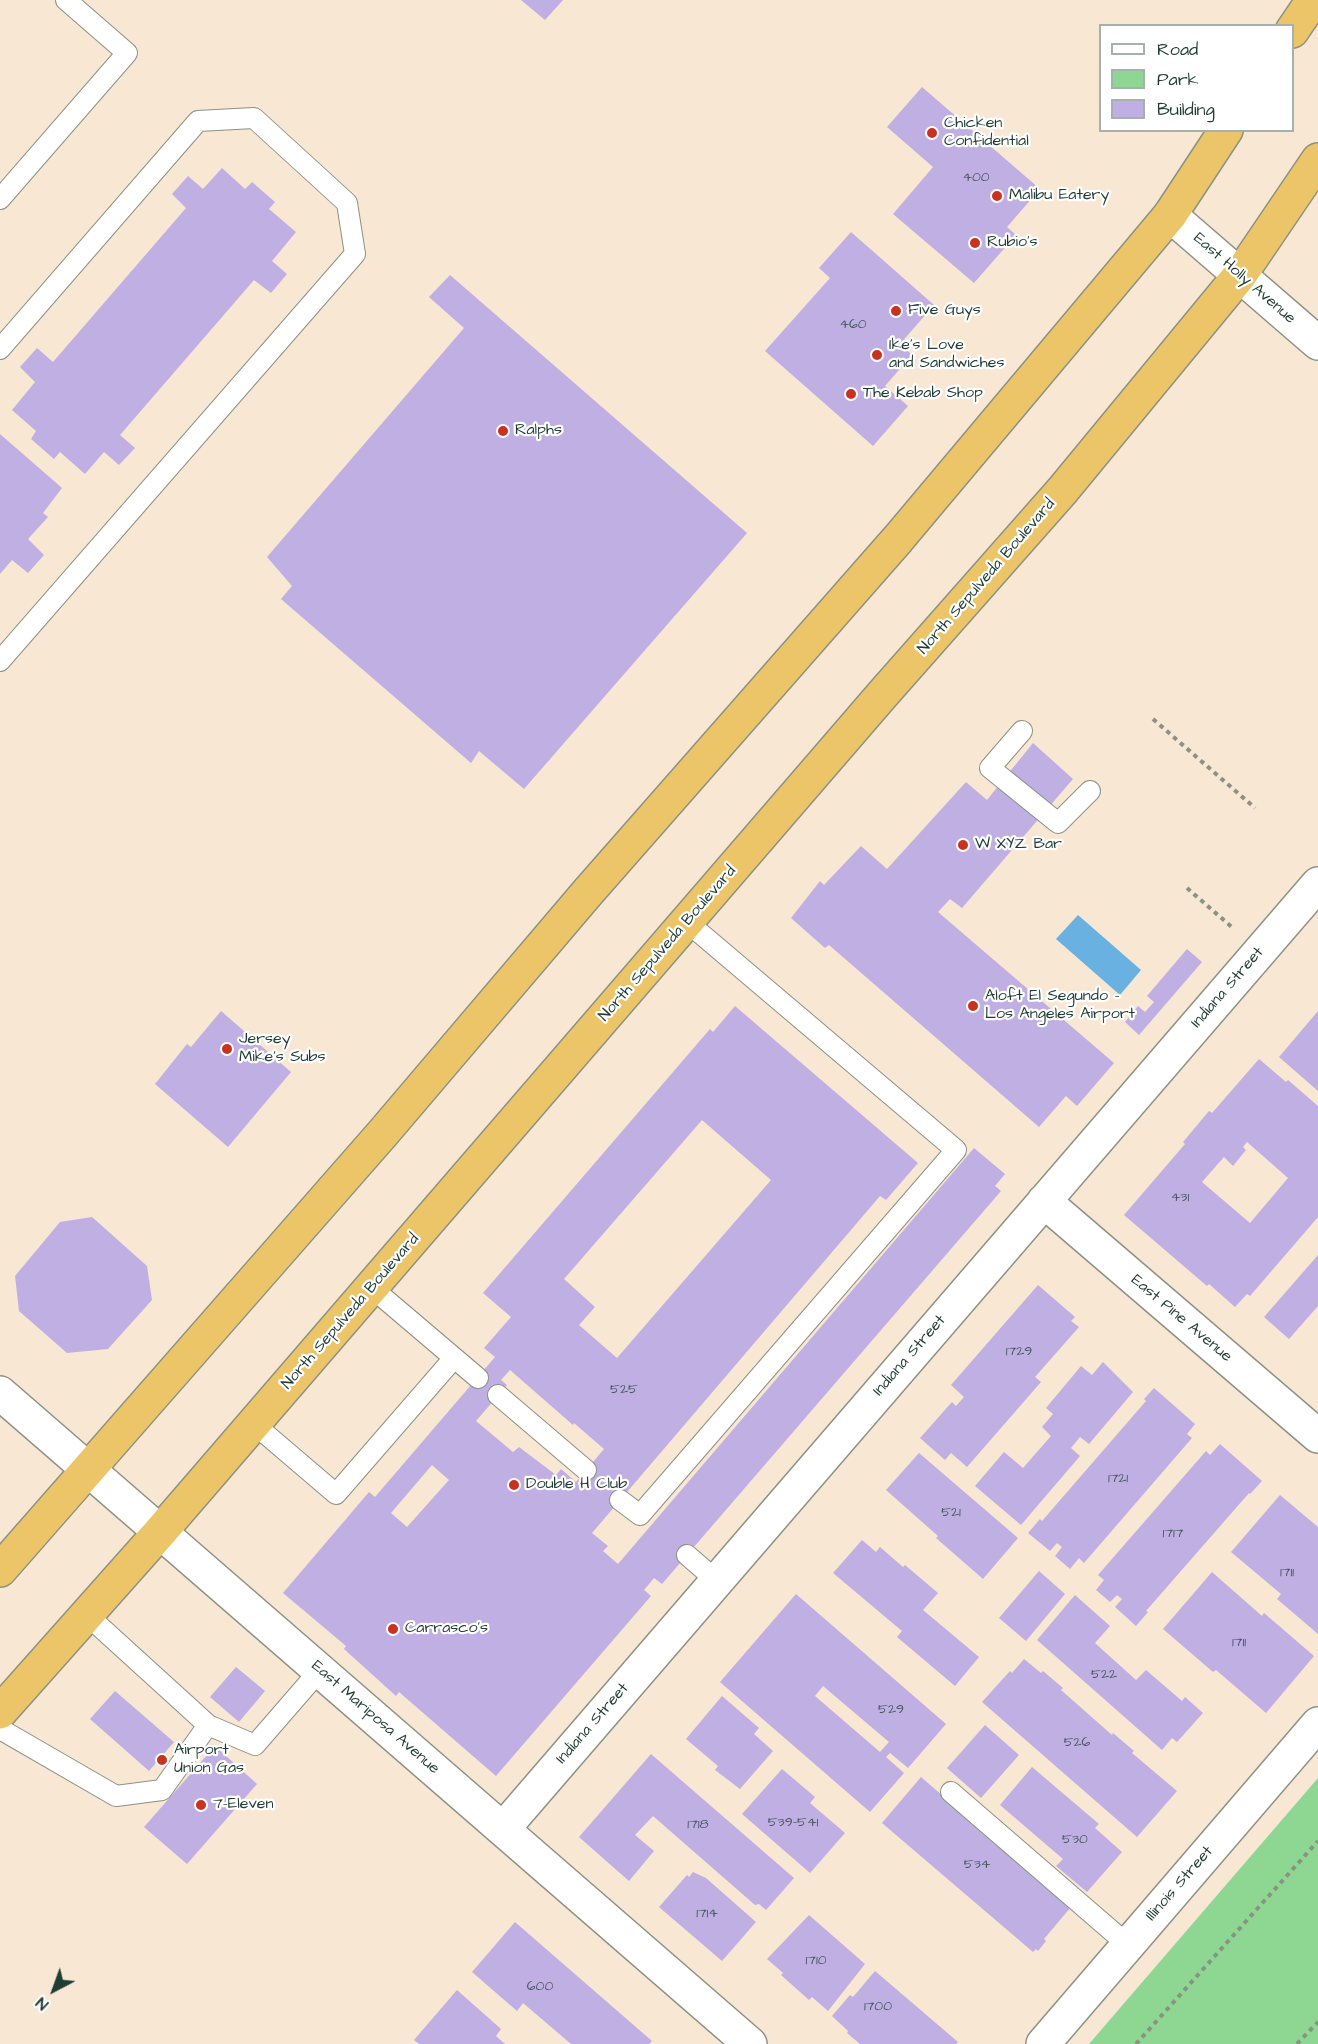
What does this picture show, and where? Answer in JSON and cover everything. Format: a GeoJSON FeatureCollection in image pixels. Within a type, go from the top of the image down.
{"type":"FeatureCollection","features":[{"type":"Feature","properties":{"kind":"highway"},"geometry":{"type":"LineString","coordinates":[[1294,28],[1313,0]]}},
{"type":"Feature","properties":{"kind":"highway"},"geometry":{"type":"LineString","coordinates":[[0,1570],[375,1142],[588,892],[898,540],[1170,215],[1225,132]]}},
{"type":"Feature","properties":{"kind":"highway","name":"North Sepulveda Boulevard"},"geometry":{"type":"LineString","coordinates":[[0,1712],[161,1531],[882,695],[1062,491],[1240,275],[1318,160]]}},
{"type":"Feature","properties":{"kind":"street","name":"East Holly Avenue"},"geometry":{"type":"LineString","coordinates":[[1170,215],[1318,343]]}},
{"type":"Feature","properties":{"kind":"street","name":"Indiana Street"},"geometry":{"type":"LineString","coordinates":[[502,1828],[1318,884]]}},
{"type":"Feature","properties":{"kind":"street","name":"East Pine Avenue"},"geometry":{"type":"LineString","coordinates":[[1044,1202],[1318,1436]]}},
{"type":"Feature","properties":{"kind":"street","name":"East Mariposa Avenue"},"geometry":{"type":"LineString","coordinates":[[0,1393],[750,2044]]}},
{"type":"Feature","properties":{"kind":"street","name":"Illinois Street"},"geometry":{"type":"LineString","coordinates":[[1042,2044],[1318,1724]]}},
{"type":"Feature","properties":{"kind":"lane"},"geometry":{"type":"LineString","coordinates":[[0,199],[127,53],[66,0]]}},
{"type":"Feature","properties":{"kind":"lane"},"geometry":{"type":"LineString","coordinates":[[0,349],[198,121],[254,118],[347,203],[355,254],[0,661]]}},
{"type":"Feature","properties":{"kind":"lane"},"geometry":{"type":"LineString","coordinates":[[1022,731],[990,768],[1059,823],[1090,791]]}},
{"type":"Feature","properties":{"kind":"lane"},"geometry":{"type":"LineString","coordinates":[[621,1500],[645,1520],[956,1150],[687,922]]}},
{"type":"Feature","properties":{"kind":"lane"},"geometry":{"type":"LineString","coordinates":[[372,1288],[478,1378]]}},
{"type":"Feature","properties":{"kind":"lane"},"geometry":{"type":"LineString","coordinates":[[254,1424],[336,1494],[454,1358]]}},
{"type":"Feature","properties":{"kind":"lane"},"geometry":{"type":"LineString","coordinates":[[498,1395],[586,1470]]}},
{"type":"Feature","properties":{"kind":"lane"},"geometry":{"type":"LineString","coordinates":[[687,1555],[717,1581]]}},
{"type":"Feature","properties":{"kind":"lane"},"geometry":{"type":"LineString","coordinates":[[86,1614],[208,1725],[255,1745],[320,1670]]}},
{"type":"Feature","properties":{"kind":"lane"},"geometry":{"type":"LineString","coordinates":[[0,1729],[116,1797],[162,1790],[208,1725]]}},
{"type":"Feature","properties":{"kind":"lane"},"geometry":{"type":"LineString","coordinates":[[951,1792],[1128,1945]]}},
{"type":"Feature","properties":{"kind":"path"},"geometry":{"type":"LineString","coordinates":[[1153,719],[1255,808]]}},
{"type":"Feature","properties":{"kind":"path"},"geometry":{"type":"LineString","coordinates":[[1187,888],[1260,951]]}},
{"type":"Feature","properties":{"kind":"path"},"geometry":{"type":"LineString","coordinates":[[1136,2044],[1318,1841]]}},
{"type":"Feature","properties":{"kind":"path"},"geometry":{"type":"LineString","coordinates":[[1297,2044],[1318,2022]]}},
{"type":"Feature","properties":{"kind":"green space"},"geometry":{"type":"Polygon","coordinates":[[[1318,1778],[1318,2044],[1089,2044],[1318,1778]]]}},
{"type":"Feature","properties":{"kind":"water"},"geometry":{"type":"Polygon","coordinates":[[[1078,915],[1141,970],[1120,995],[1056,939],[1078,915]]]}},
{"type":"Feature","properties":{"kind":"building"},"geometry":{"type":"Polygon","coordinates":[[[521,0],[563,0],[545,20],[521,0]]]}},
{"type":"Feature","properties":{"kind":"building"},"geometry":{"type":"Polygon","coordinates":[[[922,87],[1040,189],[1007,227],[1016,235],[974,283],[893,214],[933,167],[887,127],[922,87]]]}},
{"type":"Feature","properties":{"kind":"building"},"geometry":{"type":"Polygon","coordinates":[[[222,168],[245,189],[252,182],[275,202],[269,209],[296,232],[272,261],[287,274],[271,293],[254,280],[120,435],[135,448],[119,465],[104,452],[85,474],[60,452],[54,459],[31,439],[36,431],[12,410],[35,382],[20,367],[37,348],[53,362],[186,208],[172,194],[188,176],[203,189],[222,168]]]}},
{"type":"Feature","properties":{"kind":"building"},"geometry":{"type":"Polygon","coordinates":[[[851,232],[934,305],[900,344],[912,355],[885,386],[908,406],[873,446],[765,351],[830,278],[819,268],[851,232]]]}},
{"type":"Feature","properties":{"kind":"building","name":"Ralphs"},"geometry":{"type":"Polygon","coordinates":[[[450,275],[747,533],[524,789],[479,751],[471,763],[281,599],[292,586],[267,557],[464,328],[429,297],[450,275]]]}},
{"type":"Feature","properties":{"kind":"building"},"geometry":{"type":"Polygon","coordinates":[[[0,434],[62,488],[43,513],[48,517],[28,539],[44,555],[28,573],[12,560],[0,574],[0,434]]]}},
{"type":"Feature","properties":{"kind":"building","name":"Aloft El Segundo - Los Angeles Airport"},"geometry":{"type":"Polygon","coordinates":[[[1033,743],[1073,779],[962,908],[950,899],[938,912],[1114,1063],[1077,1106],[1066,1096],[1039,1127],[829,945],[825,948],[791,918],[820,881],[824,885],[861,846],[887,869],[966,782],[987,800],[1033,743]]]}},
{"type":"Feature","properties":{"kind":"building"},"geometry":{"type":"Polygon","coordinates":[[[1187,949],[1202,962],[1139,1035],[1125,1022],[1138,1006],[1145,1012],[1154,1002],[1147,996],[1187,949]]]}},
{"type":"Feature","properties":{"kind":"building"},"geometry":{"type":"Polygon","coordinates":[[[735,1006],[918,1163],[886,1200],[880,1196],[592,1533],[608,1546],[603,1551],[618,1564],[974,1148],[1005,1174],[995,1186],[1001,1191],[662,1584],[654,1578],[644,1590],[651,1596],[496,1776],[399,1692],[396,1696],[344,1649],[346,1646],[283,1593],[369,1492],[375,1497],[495,1357],[484,1348],[511,1317],[483,1293],[710,1029],[713,1032],[735,1006]],[[702,1120],[564,1279],[595,1307],[579,1325],[617,1358],[771,1180],[702,1120]],[[510,1370],[501,1380],[507,1385],[476,1421],[513,1452],[519,1447],[556,1475],[561,1469],[576,1482],[604,1449],[510,1370]],[[432,1465],[391,1513],[407,1527],[449,1480],[432,1465]]]}},
{"type":"Feature","properties":{"kind":"building"},"geometry":{"type":"Polygon","coordinates":[[[221,1011],[291,1072],[228,1147],[155,1084],[187,1044],[191,1047],[221,1011]]]}},
{"type":"Feature","properties":{"kind":"building"},"geometry":{"type":"Polygon","coordinates":[[[1318,1011],[1318,1091],[1279,1057],[1318,1011]]]}},
{"type":"Feature","properties":{"kind":"building"},"geometry":{"type":"Polygon","coordinates":[[[1259,1059],[1318,1106],[1318,1217],[1250,1296],[1247,1294],[1235,1307],[1124,1215],[1185,1144],[1183,1142],[1209,1111],[1212,1113],[1259,1059]],[[1247,1142],[1243,1147],[1246,1150],[1233,1166],[1224,1157],[1202,1182],[1250,1223],[1288,1178],[1247,1142]]]}},
{"type":"Feature","properties":{"kind":"building"},"geometry":{"type":"Polygon","coordinates":[[[92,1217],[147,1266],[152,1300],[108,1349],[67,1353],[19,1311],[15,1276],[60,1222],[92,1217]]]}},
{"type":"Feature","properties":{"kind":"building"},"geometry":{"type":"Polygon","coordinates":[[[1318,1255],[1318,1306],[1289,1339],[1264,1317],[1318,1255]]]}},
{"type":"Feature","properties":{"kind":"building"},"geometry":{"type":"Polygon","coordinates":[[[1038,1285],[1075,1317],[1071,1321],[1079,1327],[1035,1377],[1041,1382],[967,1467],[951,1453],[945,1460],[920,1438],[952,1402],[956,1406],[964,1397],[951,1385],[1038,1285]]]}},
{"type":"Feature","properties":{"kind":"building"},"geometry":{"type":"Polygon","coordinates":[[[1103,1362],[1133,1392],[1089,1444],[1080,1437],[1071,1448],[1080,1456],[1021,1525],[975,1486],[1004,1452],[1023,1468],[1051,1436],[1042,1427],[1053,1414],[1046,1408],[1081,1366],[1092,1375],[1103,1362]]]}},
{"type":"Feature","properties":{"kind":"building"},"geometry":{"type":"Polygon","coordinates":[[[1154,1388],[1195,1424],[1187,1434],[1192,1438],[1084,1563],[1079,1558],[1070,1569],[1055,1556],[1062,1547],[1057,1543],[1050,1551],[1028,1533],[1040,1519],[1042,1521],[1146,1401],[1144,1399],[1154,1388]]]}},
{"type":"Feature","properties":{"kind":"building"},"geometry":{"type":"Polygon","coordinates":[[[1220,1444],[1262,1481],[1146,1611],[1148,1612],[1136,1626],[1115,1607],[1122,1599],[1117,1595],[1110,1602],[1096,1590],[1104,1580],[1098,1575],[1206,1451],[1210,1455],[1220,1444]]]}},
{"type":"Feature","properties":{"kind":"building"},"geometry":{"type":"Polygon","coordinates":[[[919,1453],[1018,1538],[983,1579],[886,1490],[919,1453]]]}},
{"type":"Feature","properties":{"kind":"building"},"geometry":{"type":"Polygon","coordinates":[[[1280,1495],[1318,1527],[1318,1634],[1277,1599],[1281,1594],[1231,1552],[1280,1495]]]}},
{"type":"Feature","properties":{"kind":"building"},"geometry":{"type":"Polygon","coordinates":[[[862,1540],[876,1552],[880,1547],[938,1593],[923,1610],[979,1657],[955,1686],[897,1637],[902,1631],[833,1573],[862,1540]]]}},
{"type":"Feature","properties":{"kind":"building"},"geometry":{"type":"Polygon","coordinates":[[[1039,1571],[1065,1594],[1026,1641],[999,1618],[1039,1571]]]}},
{"type":"Feature","properties":{"kind":"building"},"geometry":{"type":"Polygon","coordinates":[[[1212,1572],[1262,1616],[1264,1613],[1314,1656],[1266,1713],[1163,1629],[1212,1572]]]}},
{"type":"Feature","properties":{"kind":"building"},"geometry":{"type":"Polygon","coordinates":[[[796,1594],[946,1724],[908,1768],[890,1753],[886,1757],[904,1773],[870,1812],[720,1682],[796,1594]],[[823,1686],[815,1696],[880,1752],[889,1742],[823,1686]]]}},
{"type":"Feature","properties":{"kind":"building"},"geometry":{"type":"Polygon","coordinates":[[[1075,1595],[1110,1626],[1095,1643],[1136,1680],[1146,1670],[1182,1701],[1185,1697],[1203,1713],[1177,1742],[1172,1738],[1162,1750],[1037,1640],[1075,1595]]]}},
{"type":"Feature","properties":{"kind":"building"},"geometry":{"type":"Polygon","coordinates":[[[1024,1659],[1063,1688],[1061,1690],[1112,1735],[1113,1733],[1134,1751],[1132,1753],[1177,1791],[1137,1837],[982,1702],[1024,1659]]]}},
{"type":"Feature","properties":{"kind":"building"},"geometry":{"type":"Polygon","coordinates":[[[236,1667],[265,1691],[239,1722],[210,1697],[236,1667]]]}},
{"type":"Feature","properties":{"kind":"building"},"geometry":{"type":"Polygon","coordinates":[[[115,1691],[174,1742],[149,1771],[90,1719],[115,1691]]]}},
{"type":"Feature","properties":{"kind":"building"},"geometry":{"type":"Polygon","coordinates":[[[722,1696],[759,1728],[754,1734],[773,1751],[740,1789],[715,1770],[718,1766],[686,1739],[722,1696]]]}},
{"type":"Feature","properties":{"kind":"building"},"geometry":{"type":"Polygon","coordinates":[[[985,1725],[1019,1755],[981,1798],[947,1768],[985,1725]]]}},
{"type":"Feature","properties":{"kind":"building","name":"7-Eleven"},"geometry":{"type":"Polygon","coordinates":[[[215,1746],[257,1784],[187,1864],[144,1827],[215,1746]]]}},
{"type":"Feature","properties":{"kind":"building"},"geometry":{"type":"Polygon","coordinates":[[[651,1754],[794,1878],[766,1910],[759,1904],[755,1905],[653,1816],[635,1835],[654,1851],[629,1881],[579,1837],[651,1754]]]}},
{"type":"Feature","properties":{"kind":"building"},"geometry":{"type":"Polygon","coordinates":[[[1032,1767],[1099,1824],[1095,1828],[1122,1852],[1087,1892],[1056,1866],[1063,1859],[1000,1805],[1032,1767]]]}},
{"type":"Feature","properties":{"kind":"building"},"geometry":{"type":"Polygon","coordinates":[[[782,1769],[815,1797],[810,1803],[845,1833],[810,1873],[742,1814],[782,1769]]]}},
{"type":"Feature","properties":{"kind":"building"},"geometry":{"type":"Polygon","coordinates":[[[921,1777],[1071,1907],[1044,1939],[1046,1941],[1038,1951],[1036,1949],[1033,1952],[882,1823],[921,1777]]]}},
{"type":"Feature","properties":{"kind":"building"},"geometry":{"type":"Polygon","coordinates":[[[693,1872],[706,1878],[756,1922],[722,1961],[659,1907],[687,1875],[689,1877],[693,1872]]]}},
{"type":"Feature","properties":{"kind":"building"},"geometry":{"type":"Polygon","coordinates":[[[809,1915],[865,1964],[828,2011],[812,1997],[809,2000],[767,1959],[809,1915]]]}},
{"type":"Feature","properties":{"kind":"building"},"geometry":{"type":"Polygon","coordinates":[[[515,1922],[652,2041],[649,2044],[571,2044],[523,2003],[517,2011],[472,1972],[515,1922]]]}},
{"type":"Feature","properties":{"kind":"building"},"geometry":{"type":"Polygon","coordinates":[[[875,1971],[958,2042],[956,2044],[860,2044],[847,2033],[848,2031],[832,2016],[850,1995],[853,1997],[875,1971]]]}},
{"type":"Feature","properties":{"kind":"building"},"geometry":{"type":"Polygon","coordinates":[[[457,1990],[501,2029],[496,2036],[505,2044],[419,2044],[414,2040],[457,1990]]]}},
{"type":"Feature","properties":{"kind":"place","name":"Chicken Confidential"},"geometry":{"type":"Point","coordinates":[932,133]}},
{"type":"Feature","properties":{"kind":"place","name":"Malibu Eatery"},"geometry":{"type":"Point","coordinates":[997,196]}},
{"type":"Feature","properties":{"kind":"place","name":"Rubio's"},"geometry":{"type":"Point","coordinates":[975,243]}},
{"type":"Feature","properties":{"kind":"place","name":"Five Guys"},"geometry":{"type":"Point","coordinates":[896,311]}},
{"type":"Feature","properties":{"kind":"place","name":"Ike's Love and Sandwiches"},"geometry":{"type":"Point","coordinates":[877,355]}},
{"type":"Feature","properties":{"kind":"place","name":"The Kebab Shop"},"geometry":{"type":"Point","coordinates":[851,394]}},
{"type":"Feature","properties":{"kind":"place","name":"Ralphs"},"geometry":{"type":"Point","coordinates":[503,431]}},
{"type":"Feature","properties":{"kind":"place","name":"W XYZ Bar"},"geometry":{"type":"Point","coordinates":[963,845]}},
{"type":"Feature","properties":{"kind":"place","name":"Aloft El Segundo - Los Angeles Airport"},"geometry":{"type":"Point","coordinates":[973,1006]}},
{"type":"Feature","properties":{"kind":"place","name":"Jersey Mike's Subs"},"geometry":{"type":"Point","coordinates":[227,1049]}},
{"type":"Feature","properties":{"kind":"place","name":"Double H Club"},"geometry":{"type":"Point","coordinates":[514,1485]}},
{"type":"Feature","properties":{"kind":"place","name":"Carrasco's"},"geometry":{"type":"Point","coordinates":[393,1629]}},
{"type":"Feature","properties":{"kind":"place","name":"Airport Union Gas"},"geometry":{"type":"Point","coordinates":[162,1760]}},
{"type":"Feature","properties":{"kind":"place","name":"7-Eleven"},"geometry":{"type":"Point","coordinates":[201,1805]}}]}
